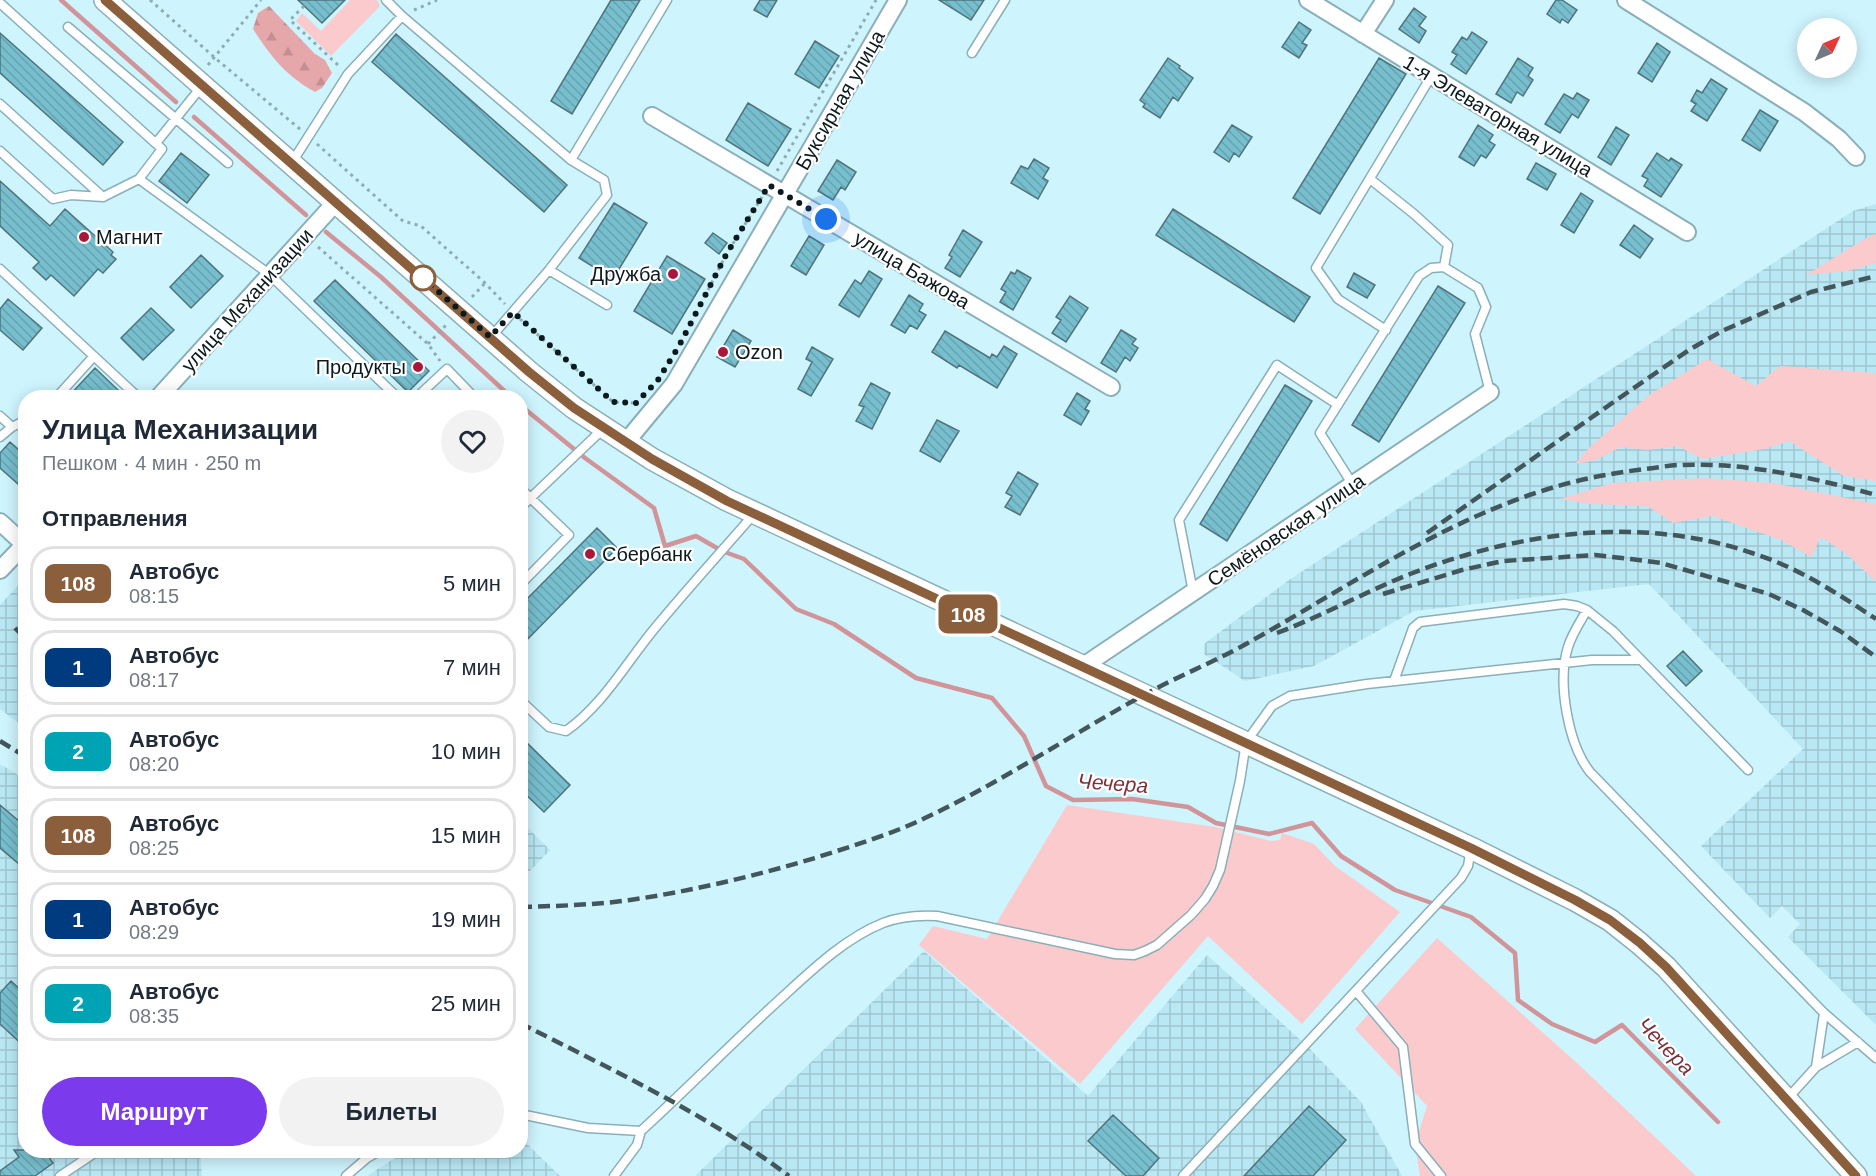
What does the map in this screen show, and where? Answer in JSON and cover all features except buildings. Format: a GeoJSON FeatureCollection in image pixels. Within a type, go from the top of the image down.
{"type":"FeatureCollection","features":[{"type":"Feature","properties":{"kind":"street"},"geometry":{"type":"LineString","coordinates":[[105,0],[529,372],[574,408],[652,459],[754,513],[1471,848],[1610,920],[1666,967],[1856,1176]]}},
{"type":"Feature","properties":{"kind":"street","name":"Буксирная улица"},"geometry":{"type":"LineString","coordinates":[[626,442],[674,384],[898,0]]}},
{"type":"Feature","properties":{"kind":"street","name":"1-я Элеваторная улица"},"geometry":{"type":"LineString","coordinates":[[1308,0],[1688,232]]}},
{"type":"Feature","properties":{"kind":"street"},"geometry":{"type":"LineString","coordinates":[[1363,34],[1385,0]]}},
{"type":"Feature","properties":{"kind":"street"},"geometry":{"type":"LineString","coordinates":[[1626,0],[1813,117],[1856,157]]}},
{"type":"Feature","properties":{"kind":"street","name":"улица Бажова"},"geometry":{"type":"LineString","coordinates":[[652,116],[1111,387]]}},
{"type":"Feature","properties":{"kind":"street","name":"улица Механизации"},"geometry":{"type":"LineString","coordinates":[[165,390],[336,202]]}},
{"type":"Feature","properties":{"kind":"street","name":"Семёновская улица"},"geometry":{"type":"LineString","coordinates":[[1082,668],[1490,392]]}},
{"type":"Feature","properties":{"kind":"street"},"geometry":{"type":"LineString","coordinates":[[0,522],[18,538]]}},
{"type":"Feature","properties":{"kind":"street"},"geometry":{"type":"LineString","coordinates":[[0,570],[18,551]]}},
{"type":"Feature","properties":{"kind":"lane"},"geometry":{"type":"LineString","coordinates":[[386,0],[571,160],[604,180],[606,195],[549,270],[490,337]]}},
{"type":"Feature","properties":{"kind":"lane"},"geometry":{"type":"LineString","coordinates":[[571,160],[667,0]]}},
{"type":"Feature","properties":{"kind":"lane"},"geometry":{"type":"LineString","coordinates":[[972,53],[1005,0]]}},
{"type":"Feature","properties":{"kind":"lane"},"geometry":{"type":"LineString","coordinates":[[0,3],[162,149],[139,179],[104,197],[71,195],[53,199],[0,151]]}},
{"type":"Feature","properties":{"kind":"lane"},"geometry":{"type":"LineString","coordinates":[[291,164],[348,74],[402,16]]}},
{"type":"Feature","properties":{"kind":"lane"},"geometry":{"type":"LineString","coordinates":[[68,27],[228,163]]}},
{"type":"Feature","properties":{"kind":"lane"},"geometry":{"type":"LineString","coordinates":[[1386,330],[1338,299],[1316,268],[1432,75]]}},
{"type":"Feature","properties":{"kind":"lane"},"geometry":{"type":"LineString","coordinates":[[156,143],[199,84]]}},
{"type":"Feature","properties":{"kind":"lane"},"geometry":{"type":"LineString","coordinates":[[0,104],[104,197]]}},
{"type":"Feature","properties":{"kind":"lane"},"geometry":{"type":"LineString","coordinates":[[139,179],[269,274],[390,390]]}},
{"type":"Feature","properties":{"kind":"lane"},"geometry":{"type":"LineString","coordinates":[[1370,179],[1448,245],[1444,267]]}},
{"type":"Feature","properties":{"kind":"lane"},"geometry":{"type":"LineString","coordinates":[[1353,486],[1320,434],[1419,276],[1431,268],[1444,267],[1478,288],[1486,308],[1475,334],[1490,392]]}},
{"type":"Feature","properties":{"kind":"lane"},"geometry":{"type":"LineString","coordinates":[[0,269],[130,390]]}},
{"type":"Feature","properties":{"kind":"lane"},"geometry":{"type":"LineString","coordinates":[[549,270],[607,305]]}},
{"type":"Feature","properties":{"kind":"lane"},"geometry":{"type":"LineString","coordinates":[[63,390],[93,356]]}},
{"type":"Feature","properties":{"kind":"lane"},"geometry":{"type":"LineString","coordinates":[[1193,593],[1179,520],[1277,365],[1338,405]]}},
{"type":"Feature","properties":{"kind":"lane"},"geometry":{"type":"LineString","coordinates":[[425,390],[447,369],[467,390]]}},
{"type":"Feature","properties":{"kind":"lane"},"geometry":{"type":"LineString","coordinates":[[0,416],[12,427]]}},
{"type":"Feature","properties":{"kind":"lane"},"geometry":{"type":"LineString","coordinates":[[0,437],[18,424]]}},
{"type":"Feature","properties":{"kind":"lane"},"geometry":{"type":"LineString","coordinates":[[528,577],[568,535],[530,498],[604,428]]}},
{"type":"Feature","properties":{"kind":"lane"},"geometry":{"type":"LineString","coordinates":[[528,707],[549,727],[566,731],[577,723],[594,708],[655,628],[754,513]]}},
{"type":"Feature","properties":{"kind":"lane"},"geometry":{"type":"LineString","coordinates":[[1394,681],[1413,628],[1420,622],[1564,604],[1578,606],[1587,610],[1613,631],[1748,770]]}},
{"type":"Feature","properties":{"kind":"lane"},"geometry":{"type":"LineString","coordinates":[[1587,610],[1568,646],[1564,663],[1566,704],[1572,738],[1580,760],[1824,1013],[1876,1058]]}},
{"type":"Feature","properties":{"kind":"lane"},"geometry":{"type":"LineString","coordinates":[[614,1176],[637,1145],[641,1131],[800,982],[854,939],[881,924],[918,915],[937,916],[1115,954],[1134,955],[1157,945],[1191,915],[1213,886],[1220,870],[1238,792],[1246,742],[1267,712],[1281,700],[1290,696],[1394,681],[1592,660],[1640,660]]}},
{"type":"Feature","properties":{"kind":"lane"},"geometry":{"type":"LineString","coordinates":[[1183,1176],[1461,878],[1468,866],[1471,848]]}},
{"type":"Feature","properties":{"kind":"lane"},"geometry":{"type":"LineString","coordinates":[[1356,991],[1404,1047],[1415,1144],[1441,1176]]}},
{"type":"Feature","properties":{"kind":"lane"},"geometry":{"type":"LineString","coordinates":[[1816,1067],[1824,1013]]}},
{"type":"Feature","properties":{"kind":"lane"},"geometry":{"type":"LineString","coordinates":[[1787,1100],[1816,1067],[1858,1042]]}},
{"type":"Feature","properties":{"kind":"lane"},"geometry":{"type":"LineString","coordinates":[[528,1116],[588,1128],[641,1131]]}},
{"type":"Feature","properties":{"kind":"lane"},"geometry":{"type":"LineString","coordinates":[[60,1176],[87,1158]]}},
{"type":"Feature","properties":{"kind":"lane"},"geometry":{"type":"LineString","coordinates":[[346,1176],[367,1158]]}},
{"type":"Feature","properties":{"kind":"path"},"geometry":{"type":"LineString","coordinates":[[150,0],[404,221],[421,226],[613,402],[636,403],[644,395]]}},
{"type":"Feature","properties":{"kind":"path"},"geometry":{"type":"LineString","coordinates":[[199,84],[214,58],[261,0]]}},
{"type":"Feature","properties":{"kind":"path"},"geometry":{"type":"LineString","coordinates":[[402,16],[437,0]]}},
{"type":"Feature","properties":{"kind":"path"},"geometry":{"type":"LineString","coordinates":[[704,299],[727,253],[876,0]]}},
{"type":"Feature","properties":{"kind":"path"},"geometry":{"type":"LineString","coordinates":[[304,6],[290,20],[348,74]]}},
{"type":"Feature","properties":{"kind":"path"},"geometry":{"type":"LineString","coordinates":[[305,236],[428,344],[447,369]]}},
{"type":"Feature","properties":{"kind":"path"},"geometry":{"type":"LineString","coordinates":[[428,344],[444,327]]}},
{"type":"Feature","properties":{"kind":"shaded area"},"geometry":{"type":"Polygon","coordinates":[[[350,0],[377,0],[380,6],[331,56],[296,21],[302,13],[321,31],[350,0]]]}},
{"type":"Feature","properties":{"kind":"shaded area"},"geometry":{"type":"Polygon","coordinates":[[[1876,204],[1876,1025],[1788,937],[1800,924],[1782,906],[1770,918],[1701,846],[1803,749],[1649,584],[1414,611],[1314,666],[1245,681],[1204,654],[1204,644],[1289,580],[1853,211],[1876,204]]]}},
{"type":"Feature","properties":{"kind":"shaded area"},"geometry":{"type":"Polygon","coordinates":[[[1876,234],[1876,263],[1848,271],[1806,275],[1866,238],[1876,234]]]}},
{"type":"Feature","properties":{"kind":"shaded area"},"geometry":{"type":"Polygon","coordinates":[[[1707,359],[1756,386],[1780,366],[1876,373],[1876,481],[1844,476],[1789,441],[1765,449],[1702,459],[1678,446],[1647,450],[1621,447],[1596,460],[1575,464],[1589,448],[1649,395],[1707,359]]]}},
{"type":"Feature","properties":{"kind":"shaded area"},"geometry":{"type":"Polygon","coordinates":[[[1704,478],[1773,483],[1876,504],[1876,582],[1848,555],[1821,537],[1811,557],[1781,540],[1713,516],[1673,523],[1647,506],[1591,504],[1560,499],[1612,483],[1704,478]]]}},
{"type":"Feature","properties":{"kind":"shaded area"},"geometry":{"type":"Polygon","coordinates":[[[18,586],[18,723],[0,709],[0,605],[18,586]]]}},
{"type":"Feature","properties":{"kind":"shaded area"},"geometry":{"type":"Polygon","coordinates":[[[0,764],[18,775],[18,1158],[201,1158],[202,1176],[0,1176],[0,764]]]}},
{"type":"Feature","properties":{"kind":"shaded area"},"geometry":{"type":"Polygon","coordinates":[[[1067,805],[1215,827],[1271,841],[1280,840],[1282,833],[1314,844],[1335,866],[1400,912],[1302,1024],[1208,936],[1080,1084],[919,945],[933,926],[987,939],[1067,805]]]}},
{"type":"Feature","properties":{"kind":"shaded area"},"geometry":{"type":"Polygon","coordinates":[[[528,828],[550,850],[528,871],[528,828]]]}},
{"type":"Feature","properties":{"kind":"shaded area"},"geometry":{"type":"Polygon","coordinates":[[[1437,938],[1577,1063],[1696,1176],[1420,1176],[1415,1144],[1427,1106],[1355,1029],[1437,938]]]}},
{"type":"Feature","properties":{"kind":"shaded area"},"geometry":{"type":"Polygon","coordinates":[[[924,951],[1088,1096],[1207,955],[1306,1045],[1361,1102],[1402,1176],[695,1176],[924,951]]]}},
{"type":"Feature","properties":{"kind":"shaded area"},"geometry":{"type":"Polygon","coordinates":[[[528,1145],[560,1176],[367,1176],[395,1158],[528,1158],[528,1145]]]}},
{"type":"Feature","properties":{"kind":"green space"},"geometry":{"type":"Polygon","coordinates":[[[269,6],[315,54],[325,60],[332,73],[322,88],[315,92],[287,72],[253,29],[258,13],[269,6]]]}},
{"type":"Feature","properties":{"kind":"waterway","name":"Чечера"},"geometry":{"type":"LineString","coordinates":[[61,0],[176,102]]}},
{"type":"Feature","properties":{"kind":"waterway","name":"Чечера"},"geometry":{"type":"LineString","coordinates":[[194,117],[306,215]]}},
{"type":"Feature","properties":{"kind":"waterway","name":"Чечера"},"geometry":{"type":"LineString","coordinates":[[326,232],[381,277],[503,390]]}},
{"type":"Feature","properties":{"kind":"waterway","name":"Чечера"},"geometry":{"type":"LineString","coordinates":[[528,412],[585,458],[654,508],[665,546],[696,536],[722,551],[744,559],[796,609],[834,624],[916,678],[992,698],[1024,736],[1046,786],[1073,800],[1132,799],[1188,807],[1216,823],[1269,834],[1312,823],[1341,856],[1395,890],[1471,917],[1515,953],[1518,1000],[1552,1024],[1595,1042],[1622,1025],[1718,1122]]}},
{"type":"Feature","properties":{"kind":"railway"},"geometry":{"type":"LineString","coordinates":[[1427,533],[1689,350],[1722,331],[1811,292],[1876,276]]}},
{"type":"Feature","properties":{"kind":"railway"},"geometry":{"type":"LineString","coordinates":[[528,907],[616,902],[700,888],[792,865],[898,830],[980,790],[1142,696],[1246,644],[1405,552],[1445,531],[1529,495],[1609,474],[1672,465],[1730,466],[1780,472],[1876,495]]}},
{"type":"Feature","properties":{"kind":"railway"},"geometry":{"type":"LineString","coordinates":[[1277,633],[1393,581],[1451,559],[1536,539],[1623,532],[1666,534],[1710,541],[1752,553],[1801,573],[1876,619]]}},
{"type":"Feature","properties":{"kind":"railway"},"geometry":{"type":"LineString","coordinates":[[1383,594],[1462,570],[1503,561],[1595,555],[1631,559],[1661,563],[1769,594],[1840,631],[1876,657]]}},
{"type":"Feature","properties":{"kind":"railway"},"geometry":{"type":"LineString","coordinates":[[15,628],[18,631]]}},
{"type":"Feature","properties":{"kind":"railway"},"geometry":{"type":"LineString","coordinates":[[0,741],[18,752]]}},
{"type":"Feature","properties":{"kind":"railway"},"geometry":{"type":"LineString","coordinates":[[528,1027],[692,1113],[789,1176]]}},
{"type":"Feature","properties":{"kind":"bus line","name":"108"},"geometry":{"type":"LineString","coordinates":[[105,0],[529,372],[574,408],[652,459],[727,501],[1471,848],[1610,920],[1666,967],[1856,1176]]}},
{"type":"Feature","properties":{"kind":"place","name":"Магнит"},"geometry":{"type":"Point","coordinates":[84,237]}},
{"type":"Feature","properties":{"kind":"place","name":"Дружба"},"geometry":{"type":"Point","coordinates":[673,274]}},
{"type":"Feature","properties":{"kind":"place","name":"Ozon"},"geometry":{"type":"Point","coordinates":[723,352]}},
{"type":"Feature","properties":{"kind":"place","name":"Продукты"},"geometry":{"type":"Point","coordinates":[418,367]}},
{"type":"Feature","properties":{"kind":"place","name":"Сбербанк"},"geometry":{"type":"Point","coordinates":[590,554]}},
{"type":"Feature","properties":{"kind":"route"},"geometry":{"type":"LineString","coordinates":[[423,278],[490,337],[513,312],[613,402],[636,403],[658,380],[679,346],[727,253],[769,185],[826,219]]}}]}
